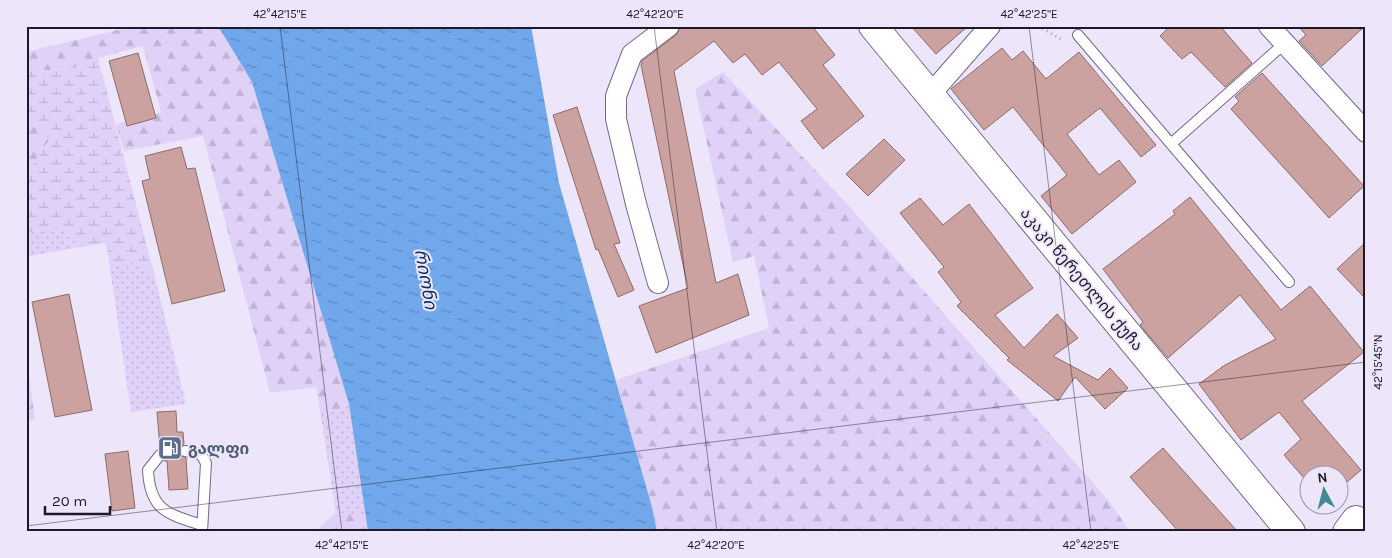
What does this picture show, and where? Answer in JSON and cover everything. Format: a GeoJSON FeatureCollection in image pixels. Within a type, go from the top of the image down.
{"type":"FeatureCollection","features":[{"type":"Feature","properties":{"kind":"main road","name":"აკაკი წერეთლის ქუჩა"},"geometry":{"type":"LineString","coordinates":[[873,26],[1291,532]]}},
{"type":"Feature","properties":{"kind":"street"},"geometry":{"type":"LineString","coordinates":[[658,284],[616,119],[616,96],[632,54],[669,26]]}},
{"type":"Feature","properties":{"kind":"street"},"geometry":{"type":"LineString","coordinates":[[929,96],[990,26]]}},
{"type":"Feature","properties":{"kind":"street"},"geometry":{"type":"LineString","coordinates":[[1269,26],[1363,123]]}},
{"type":"Feature","properties":{"kind":"lane"},"geometry":{"type":"LineString","coordinates":[[1078,35],[1289,282]]}},
{"type":"Feature","properties":{"kind":"lane"},"geometry":{"type":"LineString","coordinates":[[1172,143],[1285,43]]}},
{"type":"Feature","properties":{"kind":"lane"},"geometry":{"type":"LineString","coordinates":[[160,455],[148,470],[149,489],[166,513],[202,528],[206,463],[201,454],[185,451]]}},
{"type":"Feature","properties":{"kind":"path"},"geometry":{"type":"LineString","coordinates":[[1038,26],[1071,45],[1078,35]]}},
{"type":"Feature","properties":{"kind":"green space"},"geometry":{"type":"Polygon","coordinates":[[[134,26],[218,26],[252,82],[349,404],[321,417],[316,387],[270,393],[203,136],[124,151],[116,124],[161,112],[143,46],[98,58],[72,69],[26,71],[26,52],[134,26]]]}},
{"type":"Feature","properties":{"kind":"green space"},"geometry":{"type":"Polygon","coordinates":[[[98,58],[155,277],[131,261],[110,268],[106,243],[75,248],[64,228],[26,233],[26,175],[49,140],[32,116],[26,116],[26,71],[72,69],[98,58]]]}},
{"type":"Feature","properties":{"kind":"green space"},"geometry":{"type":"Polygon","coordinates":[[[723,72],[849,206],[1110,502],[1130,532],[657,532],[652,507],[616,380],[769,328],[754,256],[733,262],[695,89],[723,72]]]}},
{"type":"Feature","properties":{"kind":"green space"},"geometry":{"type":"Polygon","coordinates":[[[32,115],[49,140],[26,175],[26,116],[32,115]]]}},
{"type":"Feature","properties":{"kind":"green space"},"geometry":{"type":"Polygon","coordinates":[[[64,228],[74,248],[26,257],[26,233],[64,228]]]}},
{"type":"Feature","properties":{"kind":"green space"},"geometry":{"type":"Polygon","coordinates":[[[131,261],[155,277],[186,404],[131,412],[110,268],[131,261]]]}},
{"type":"Feature","properties":{"kind":"green space"},"geometry":{"type":"Polygon","coordinates":[[[26,354],[35,420],[26,421],[26,354]]]}},
{"type":"Feature","properties":{"kind":"green space"},"geometry":{"type":"Polygon","coordinates":[[[349,404],[365,514],[336,513],[321,417],[349,404]]]}},
{"type":"Feature","properties":{"kind":"green space"},"geometry":{"type":"Polygon","coordinates":[[[336,513],[365,514],[368,532],[314,532],[336,513]]]}},
{"type":"Feature","properties":{"kind":"water","name":"რიონი"},"geometry":{"type":"Polygon","coordinates":[[[218,26],[531,26],[559,183],[652,507],[657,532],[368,532],[349,404],[252,82],[218,26]]]}},
{"type":"Feature","properties":{"kind":"building"},"geometry":{"type":"Polygon","coordinates":[[[681,26],[812,26],[835,55],[823,65],[864,116],[823,149],[801,121],[817,109],[779,62],[762,75],[745,54],[733,63],[714,41],[674,71],[716,283],[738,274],[749,315],[656,353],[639,306],[688,288],[641,65],[642,61],[676,35],[681,26]]]}},
{"type":"Feature","properties":{"kind":"building"},"geometry":{"type":"Polygon","coordinates":[[[911,26],[968,26],[936,54],[911,26]]]}},
{"type":"Feature","properties":{"kind":"building"},"geometry":{"type":"Polygon","coordinates":[[[1170,26],[1220,26],[1252,63],[1225,87],[1191,52],[1182,59],[1160,36],[1170,26]]]}},
{"type":"Feature","properties":{"kind":"building"},"geometry":{"type":"Polygon","coordinates":[[[1298,26],[1365,26],[1322,66],[1299,41],[1306,35],[1298,26]]]}},
{"type":"Feature","properties":{"kind":"building"},"geometry":{"type":"Polygon","coordinates":[[[1002,48],[1012,60],[1023,51],[1046,79],[1079,52],[1156,145],[1141,157],[1100,108],[1067,134],[1099,175],[1119,160],[1136,182],[1072,234],[1041,196],[1067,175],[1013,107],[984,130],[951,89],[1002,48]]]}},
{"type":"Feature","properties":{"kind":"building"},"geometry":{"type":"Polygon","coordinates":[[[138,53],[156,118],[127,126],[109,61],[138,53]]]}},
{"type":"Feature","properties":{"kind":"building"},"geometry":{"type":"Polygon","coordinates":[[[1262,73],[1364,186],[1329,218],[1231,109],[1239,101],[1235,97],[1262,73]]]}},
{"type":"Feature","properties":{"kind":"building"},"geometry":{"type":"Polygon","coordinates":[[[577,107],[620,243],[614,244],[634,290],[618,297],[598,249],[596,250],[553,115],[577,107]]]}},
{"type":"Feature","properties":{"kind":"building"},"geometry":{"type":"Polygon","coordinates":[[[884,139],[905,160],[868,196],[846,174],[884,139]]]}},
{"type":"Feature","properties":{"kind":"building"},"geometry":{"type":"Polygon","coordinates":[[[181,147],[187,169],[195,168],[225,291],[172,304],[142,181],[150,179],[145,156],[181,147]]]}},
{"type":"Feature","properties":{"kind":"building"},"geometry":{"type":"Polygon","coordinates":[[[1190,197],[1281,310],[1310,286],[1364,352],[1302,401],[1361,470],[1350,479],[1350,466],[1300,466],[1300,473],[1284,455],[1301,439],[1279,412],[1241,440],[1199,384],[1225,365],[1276,339],[1240,295],[1168,358],[1140,325],[1143,322],[1103,269],[1175,214],[1173,211],[1190,197]]]}},
{"type":"Feature","properties":{"kind":"building"},"geometry":{"type":"Polygon","coordinates":[[[920,198],[943,225],[969,204],[1033,288],[995,315],[1024,348],[1057,314],[1078,338],[1053,356],[1098,380],[1110,368],[1128,388],[1105,409],[1075,377],[1058,401],[1007,360],[1009,358],[957,306],[961,302],[938,272],[944,267],[900,213],[920,198]]]}},
{"type":"Feature","properties":{"kind":"building"},"geometry":{"type":"Polygon","coordinates":[[[1366,242],[1366,299],[1337,269],[1366,242]]]}},
{"type":"Feature","properties":{"kind":"building"},"geometry":{"type":"Polygon","coordinates":[[[69,294],[92,410],[55,417],[32,302],[69,294]]]}},
{"type":"Feature","properties":{"kind":"building"},"geometry":{"type":"Polygon","coordinates":[[[176,411],[177,432],[183,432],[184,444],[180,447],[178,453],[186,458],[188,489],[169,490],[167,461],[164,461],[167,453],[160,448],[157,412],[176,411]]]}},
{"type":"Feature","properties":{"kind":"building"},"geometry":{"type":"Polygon","coordinates":[[[1163,448],[1238,532],[1179,532],[1130,477],[1163,448]]]}},
{"type":"Feature","properties":{"kind":"building"},"geometry":{"type":"Polygon","coordinates":[[[128,451],[135,508],[112,511],[105,454],[128,451]]]}},
{"type":"Feature","properties":{"kind":"place","name":"გალფი"},"geometry":{"type":"Point","coordinates":[170,448]}}]}
